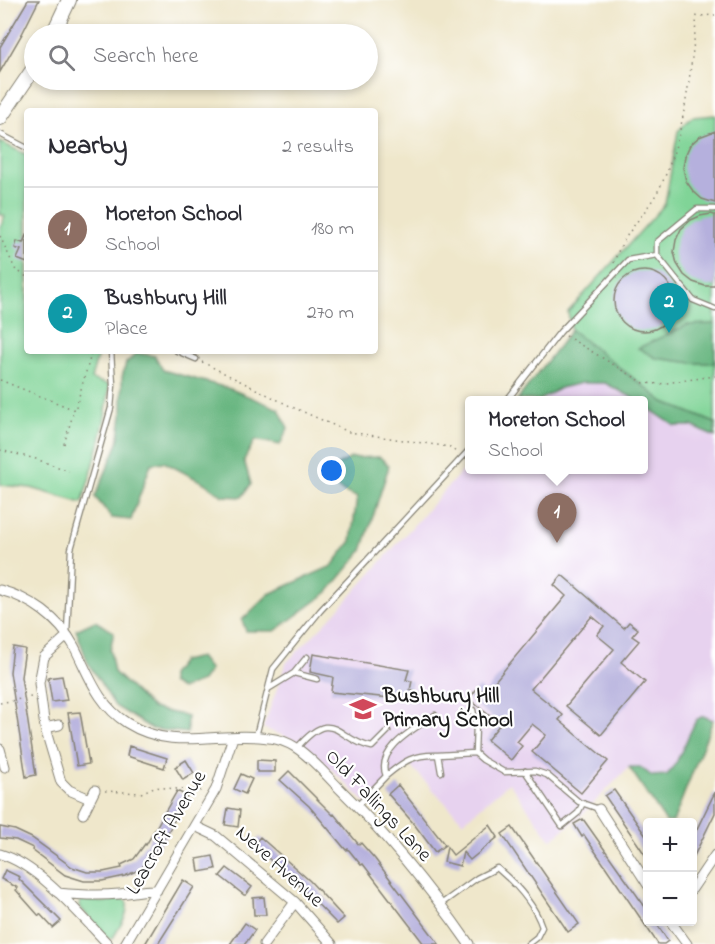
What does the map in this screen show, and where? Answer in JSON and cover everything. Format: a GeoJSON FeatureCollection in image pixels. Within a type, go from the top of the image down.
{"type":"FeatureCollection","features":[{"type":"Feature","properties":{"kind":"street"},"geometry":{"type":"LineString","coordinates":[[58,24],[69,0]]}},
{"type":"Feature","properties":{"kind":"street"},"geometry":{"type":"LineString","coordinates":[[0,118],[24,83]]}},
{"type":"Feature","properties":{"kind":"street","name":"Old Fallings Lane"},"geometry":{"type":"LineString","coordinates":[[0,590],[14,594],[35,605],[51,617],[67,636],[99,697],[128,724],[146,733],[165,738],[182,740],[256,736],[279,740],[297,748],[357,806],[399,852],[441,904],[469,944]]}},
{"type":"Feature","properties":{"kind":"street"},"geometry":{"type":"LineString","coordinates":[[67,636],[44,657],[39,683],[45,728],[61,782],[69,790],[93,795],[83,814]]}},
{"type":"Feature","properties":{"kind":"street"},"geometry":{"type":"LineString","coordinates":[[45,728],[59,725]]}},
{"type":"Feature","properties":{"kind":"street","name":"Leacroft Avenue"},"geometry":{"type":"LineString","coordinates":[[125,944],[214,792],[226,764],[233,737]]}},
{"type":"Feature","properties":{"kind":"street"},"geometry":{"type":"LineString","coordinates":[[1,749],[5,767]]}},
{"type":"Feature","properties":{"kind":"street"},"geometry":{"type":"LineString","coordinates":[[598,809],[643,877]]}},
{"type":"Feature","properties":{"kind":"street","name":"Neve Avenue"},"geometry":{"type":"LineString","coordinates":[[195,826],[216,836],[296,902],[332,944]]}},
{"type":"Feature","properties":{"kind":"street"},"geometry":{"type":"LineString","coordinates":[[0,854],[20,862],[58,893],[108,944]]}},
{"type":"Feature","properties":{"kind":"street"},"geometry":{"type":"LineString","coordinates":[[697,883],[715,855]]}},
{"type":"Feature","properties":{"kind":"street"},"geometry":{"type":"LineString","coordinates":[[58,893],[92,896],[148,889],[157,890]]}},
{"type":"Feature","properties":{"kind":"street"},"geometry":{"type":"LineString","coordinates":[[264,944],[296,902]]}},
{"type":"Feature","properties":{"kind":"street"},"geometry":{"type":"LineString","coordinates":[[674,926],[687,944]]}},
{"type":"Feature","properties":{"kind":"lane"},"geometry":{"type":"LineString","coordinates":[[0,134],[24,146]]}},
{"type":"Feature","properties":{"kind":"lane"},"geometry":{"type":"LineString","coordinates":[[715,209],[697,209],[657,242],[657,255],[693,300],[715,309]]}},
{"type":"Feature","properties":{"kind":"lane"},"geometry":{"type":"LineString","coordinates":[[510,396],[560,332],[628,260],[657,255]]}},
{"type":"Feature","properties":{"kind":"lane"},"geometry":{"type":"LineString","coordinates":[[67,636],[71,549],[111,408],[113,386],[111,354]]}},
{"type":"Feature","properties":{"kind":"lane"},"geometry":{"type":"LineString","coordinates":[[184,354],[196,359]]}},
{"type":"Feature","properties":{"kind":"lane"},"geometry":{"type":"LineString","coordinates":[[256,736],[273,669],[320,611],[465,455]]}},
{"type":"Feature","properties":{"kind":"lane"},"geometry":{"type":"LineString","coordinates":[[268,689],[294,673],[307,657]]}},
{"type":"Feature","properties":{"kind":"lane"},"geometry":{"type":"LineString","coordinates":[[294,673],[317,679]]}},
{"type":"Feature","properties":{"kind":"lane"},"geometry":{"type":"LineString","coordinates":[[473,710],[476,725],[475,753]]}},
{"type":"Feature","properties":{"kind":"lane"},"geometry":{"type":"LineString","coordinates":[[386,776],[383,765],[387,753],[409,733],[435,715]]}},
{"type":"Feature","properties":{"kind":"lane"},"geometry":{"type":"LineString","coordinates":[[297,748],[309,734],[324,727],[340,730],[363,745],[372,747],[388,731]]}},
{"type":"Feature","properties":{"kind":"lane"},"geometry":{"type":"LineString","coordinates":[[357,806],[386,776],[412,758],[419,755],[475,753],[504,772],[535,771],[546,775],[583,803],[598,809]]}},
{"type":"Feature","properties":{"kind":"lane"},"geometry":{"type":"LineString","coordinates":[[438,755],[441,772]]}},
{"type":"Feature","properties":{"kind":"lane"},"geometry":{"type":"LineString","coordinates":[[525,771],[562,826],[578,813],[583,803]]}},
{"type":"Feature","properties":{"kind":"lane"},"geometry":{"type":"LineString","coordinates":[[441,904],[477,878],[497,868],[514,882],[537,912],[542,927],[537,937],[528,944]]}},
{"type":"Feature","properties":{"kind":"path"},"geometry":{"type":"LineString","coordinates":[[610,279],[618,249],[648,210],[663,183],[674,154],[684,119],[697,16],[715,15]]}},
{"type":"Feature","properties":{"kind":"path"},"geometry":{"type":"LineString","coordinates":[[0,236],[15,269],[24,275]]}},
{"type":"Feature","properties":{"kind":"path"},"geometry":{"type":"LineString","coordinates":[[560,332],[644,383],[659,384],[715,376]]}},
{"type":"Feature","properties":{"kind":"path"},"geometry":{"type":"LineString","coordinates":[[64,444],[91,354]]}},
{"type":"Feature","properties":{"kind":"path"},"geometry":{"type":"LineString","coordinates":[[196,359],[290,406],[349,432],[450,447],[463,458]]}},
{"type":"Feature","properties":{"kind":"path"},"geometry":{"type":"LineString","coordinates":[[0,380],[75,410]]}},
{"type":"Feature","properties":{"kind":"path"},"geometry":{"type":"LineString","coordinates":[[0,450],[36,459],[69,471]]}},
{"type":"Feature","properties":{"kind":"path"},"geometry":{"type":"LineString","coordinates":[[0,703],[23,699]]}},
{"type":"Feature","properties":{"kind":"path"},"geometry":{"type":"LineString","coordinates":[[93,795],[141,794],[154,787],[214,792]]}},
{"type":"Feature","properties":{"kind":"shaded area"},"geometry":{"type":"Polygon","coordinates":[[[571,330],[664,402],[715,423],[715,720],[713,720],[675,818],[663,818],[629,767],[584,813],[551,840],[509,783],[463,822],[410,765],[368,805],[305,744],[263,728],[286,663],[340,608],[465,468],[465,474],[648,474],[648,396],[520,396],[571,330]]]}},
{"type":"Feature","properties":{"kind":"green space"},"geometry":{"type":"Polygon","coordinates":[[[715,115],[715,324],[687,325],[656,358],[693,363],[715,363],[715,423],[664,402],[571,330],[568,312],[665,204],[678,131],[692,117],[715,115]]]}},
{"type":"Feature","properties":{"kind":"green space"},"geometry":{"type":"Polygon","coordinates":[[[0,142],[24,154],[24,354],[98,354],[91,379],[109,385],[102,430],[82,503],[31,488],[0,485],[0,227],[5,216],[0,214],[0,142]]]}},
{"type":"Feature","properties":{"kind":"green space"},"geometry":{"type":"Polygon","coordinates":[[[715,324],[715,363],[693,363],[656,358],[638,348],[687,325],[715,324]]]}},
{"type":"Feature","properties":{"kind":"green space"},"geometry":{"type":"Polygon","coordinates":[[[571,330],[664,402],[715,423],[715,437],[692,426],[675,426],[648,408],[648,396],[629,396],[605,383],[582,383],[560,388],[547,396],[520,396],[571,330]]]}},
{"type":"Feature","properties":{"kind":"green space"},"geometry":{"type":"Polygon","coordinates":[[[136,354],[155,356],[163,370],[231,389],[279,409],[288,428],[280,445],[255,440],[244,460],[251,484],[242,497],[223,496],[206,484],[164,462],[151,464],[131,520],[112,518],[95,497],[118,443],[122,415],[122,377],[126,363],[136,354]]]}},
{"type":"Feature","properties":{"kind":"green space"},"geometry":{"type":"Polygon","coordinates":[[[380,457],[389,466],[362,551],[328,592],[275,631],[246,631],[242,620],[269,594],[332,566],[351,541],[357,497],[335,485],[330,469],[351,458],[380,457]]]}},
{"type":"Feature","properties":{"kind":"green space"},"geometry":{"type":"Polygon","coordinates":[[[95,621],[114,632],[110,650],[114,672],[152,708],[187,716],[187,733],[152,729],[115,706],[88,663],[76,630],[95,621]]]}},
{"type":"Feature","properties":{"kind":"green space"},"geometry":{"type":"Polygon","coordinates":[[[200,657],[210,670],[202,681],[181,689],[171,683],[171,675],[182,661],[200,657]]]}},
{"type":"Feature","properties":{"kind":"green space"},"geometry":{"type":"Polygon","coordinates":[[[703,716],[713,720],[675,818],[663,818],[629,767],[640,767],[652,776],[667,775],[676,763],[696,720],[703,716]]]}},
{"type":"Feature","properties":{"kind":"green space"},"geometry":{"type":"Polygon","coordinates":[[[80,900],[104,902],[126,900],[127,910],[113,938],[107,938],[79,906],[80,900]]]}},
{"type":"Feature","properties":{"kind":"building"},"geometry":{"type":"Polygon","coordinates":[[[28,0],[39,0],[0,72],[0,47],[28,0]]]}},
{"type":"Feature","properties":{"kind":"building"},"geometry":{"type":"Polygon","coordinates":[[[715,131],[715,203],[702,199],[693,191],[686,181],[683,168],[690,145],[699,137],[715,131]]]}},
{"type":"Feature","properties":{"kind":"building"},"geometry":{"type":"Polygon","coordinates":[[[715,215],[715,286],[705,286],[693,282],[684,275],[677,264],[674,252],[681,229],[691,220],[715,215]]]}},
{"type":"Feature","properties":{"kind":"building"},"geometry":{"type":"Polygon","coordinates":[[[24,240],[24,262],[17,259],[21,250],[15,248],[17,241],[23,243],[24,240]]]}},
{"type":"Feature","properties":{"kind":"building"},"geometry":{"type":"Polygon","coordinates":[[[644,271],[665,280],[674,301],[665,322],[644,331],[623,322],[614,301],[623,280],[644,271]]]}},
{"type":"Feature","properties":{"kind":"building"},"geometry":{"type":"Polygon","coordinates":[[[562,575],[624,628],[629,622],[638,629],[632,636],[639,641],[621,662],[645,682],[601,735],[566,706],[614,649],[597,635],[604,626],[592,616],[531,689],[563,715],[559,720],[608,761],[581,793],[532,752],[546,735],[532,724],[517,742],[522,746],[511,760],[487,740],[500,724],[469,699],[478,687],[485,693],[566,596],[554,585],[562,575]]]}},
{"type":"Feature","properties":{"kind":"building"},"geometry":{"type":"Polygon","coordinates":[[[13,647],[25,649],[21,677],[36,775],[26,777],[10,672],[13,647]]]}},
{"type":"Feature","properties":{"kind":"building"},"geometry":{"type":"Polygon","coordinates":[[[313,654],[409,670],[406,680],[412,681],[410,690],[421,694],[420,701],[331,692],[333,677],[310,672],[313,654]]]}},
{"type":"Feature","properties":{"kind":"building"},"geometry":{"type":"Polygon","coordinates":[[[62,676],[67,700],[52,702],[48,678],[62,676]]]}},
{"type":"Feature","properties":{"kind":"building"},"geometry":{"type":"Polygon","coordinates":[[[80,712],[89,764],[77,766],[68,713],[80,712]]]}},
{"type":"Feature","properties":{"kind":"building"},"geometry":{"type":"Polygon","coordinates":[[[129,746],[167,758],[164,768],[127,756],[129,746]]]}},
{"type":"Feature","properties":{"kind":"building"},"geometry":{"type":"Polygon","coordinates":[[[186,760],[194,773],[183,780],[175,767],[186,760]]]}},
{"type":"Feature","properties":{"kind":"building"},"geometry":{"type":"Polygon","coordinates":[[[257,760],[275,761],[275,772],[257,772],[257,760]]]}},
{"type":"Feature","properties":{"kind":"building"},"geometry":{"type":"Polygon","coordinates":[[[289,771],[334,814],[359,845],[361,843],[375,859],[439,944],[424,944],[363,864],[361,865],[348,849],[346,850],[309,806],[280,780],[289,771]]]}},
{"type":"Feature","properties":{"kind":"building"},"geometry":{"type":"Polygon","coordinates":[[[241,774],[252,779],[245,794],[234,789],[241,774]]]}},
{"type":"Feature","properties":{"kind":"building"},"geometry":{"type":"Polygon","coordinates":[[[398,785],[445,845],[435,852],[388,794],[398,785]]]}},
{"type":"Feature","properties":{"kind":"building"},"geometry":{"type":"Polygon","coordinates":[[[614,790],[643,832],[643,852],[605,796],[614,790]]]}},
{"type":"Feature","properties":{"kind":"building"},"geometry":{"type":"Polygon","coordinates":[[[177,791],[187,796],[167,834],[141,869],[125,876],[102,881],[84,881],[65,875],[32,850],[33,848],[16,840],[0,838],[0,827],[15,830],[32,838],[72,867],[87,872],[103,872],[122,868],[121,865],[134,859],[146,845],[177,791]]]}},
{"type":"Feature","properties":{"kind":"building"},"geometry":{"type":"Polygon","coordinates":[[[715,792],[715,813],[697,850],[697,829],[715,792]]]}},
{"type":"Feature","properties":{"kind":"building"},"geometry":{"type":"Polygon","coordinates":[[[228,808],[240,810],[238,827],[225,825],[228,808]]]}},
{"type":"Feature","properties":{"kind":"building"},"geometry":{"type":"Polygon","coordinates":[[[583,819],[643,904],[643,922],[584,835],[582,837],[574,824],[583,819]]]}},
{"type":"Feature","properties":{"kind":"building"},"geometry":{"type":"Polygon","coordinates":[[[490,825],[498,837],[470,860],[463,852],[460,866],[444,862],[447,847],[453,855],[490,825]]]}},
{"type":"Feature","properties":{"kind":"building"},"geometry":{"type":"Polygon","coordinates":[[[512,827],[579,924],[568,932],[502,834],[512,827]]]}},
{"type":"Feature","properties":{"kind":"building"},"geometry":{"type":"Polygon","coordinates":[[[260,837],[310,881],[344,918],[337,924],[299,885],[253,845],[260,837]]]}},
{"type":"Feature","properties":{"kind":"building"},"geometry":{"type":"Polygon","coordinates":[[[213,856],[216,869],[199,872],[197,859],[213,856]]]}},
{"type":"Feature","properties":{"kind":"building"},"geometry":{"type":"Polygon","coordinates":[[[227,868],[252,887],[246,895],[220,876],[227,868]]]}},
{"type":"Feature","properties":{"kind":"building"},"geometry":{"type":"Polygon","coordinates":[[[5,870],[20,877],[19,879],[61,921],[53,928],[40,914],[39,916],[16,890],[18,888],[1,879],[5,870]]]}},
{"type":"Feature","properties":{"kind":"building"},"geometry":{"type":"Polygon","coordinates":[[[183,880],[194,887],[158,944],[145,944],[183,880]]]}},
{"type":"Feature","properties":{"kind":"building"},"geometry":{"type":"Polygon","coordinates":[[[264,897],[266,915],[254,915],[253,898],[264,897]]]}},
{"type":"Feature","properties":{"kind":"building"},"geometry":{"type":"Polygon","coordinates":[[[245,923],[255,930],[245,944],[230,944],[245,923]]]}},
{"type":"Feature","properties":{"kind":"building"},"geometry":{"type":"Polygon","coordinates":[[[646,926],[658,926],[668,941],[658,944],[646,926]]]}},
{"type":"Feature","properties":{"kind":"place","name":"Bushbury Hill"},"geometry":{"type":"Point","coordinates":[669,333]}},
{"type":"Feature","properties":{"kind":"place","name":"Moreton School"},"geometry":{"type":"Point","coordinates":[557,543]}},
{"type":"Feature","properties":{"kind":"place","name":"Bushbury Hill Primary School"},"geometry":{"type":"Point","coordinates":[363,709]}}]}
